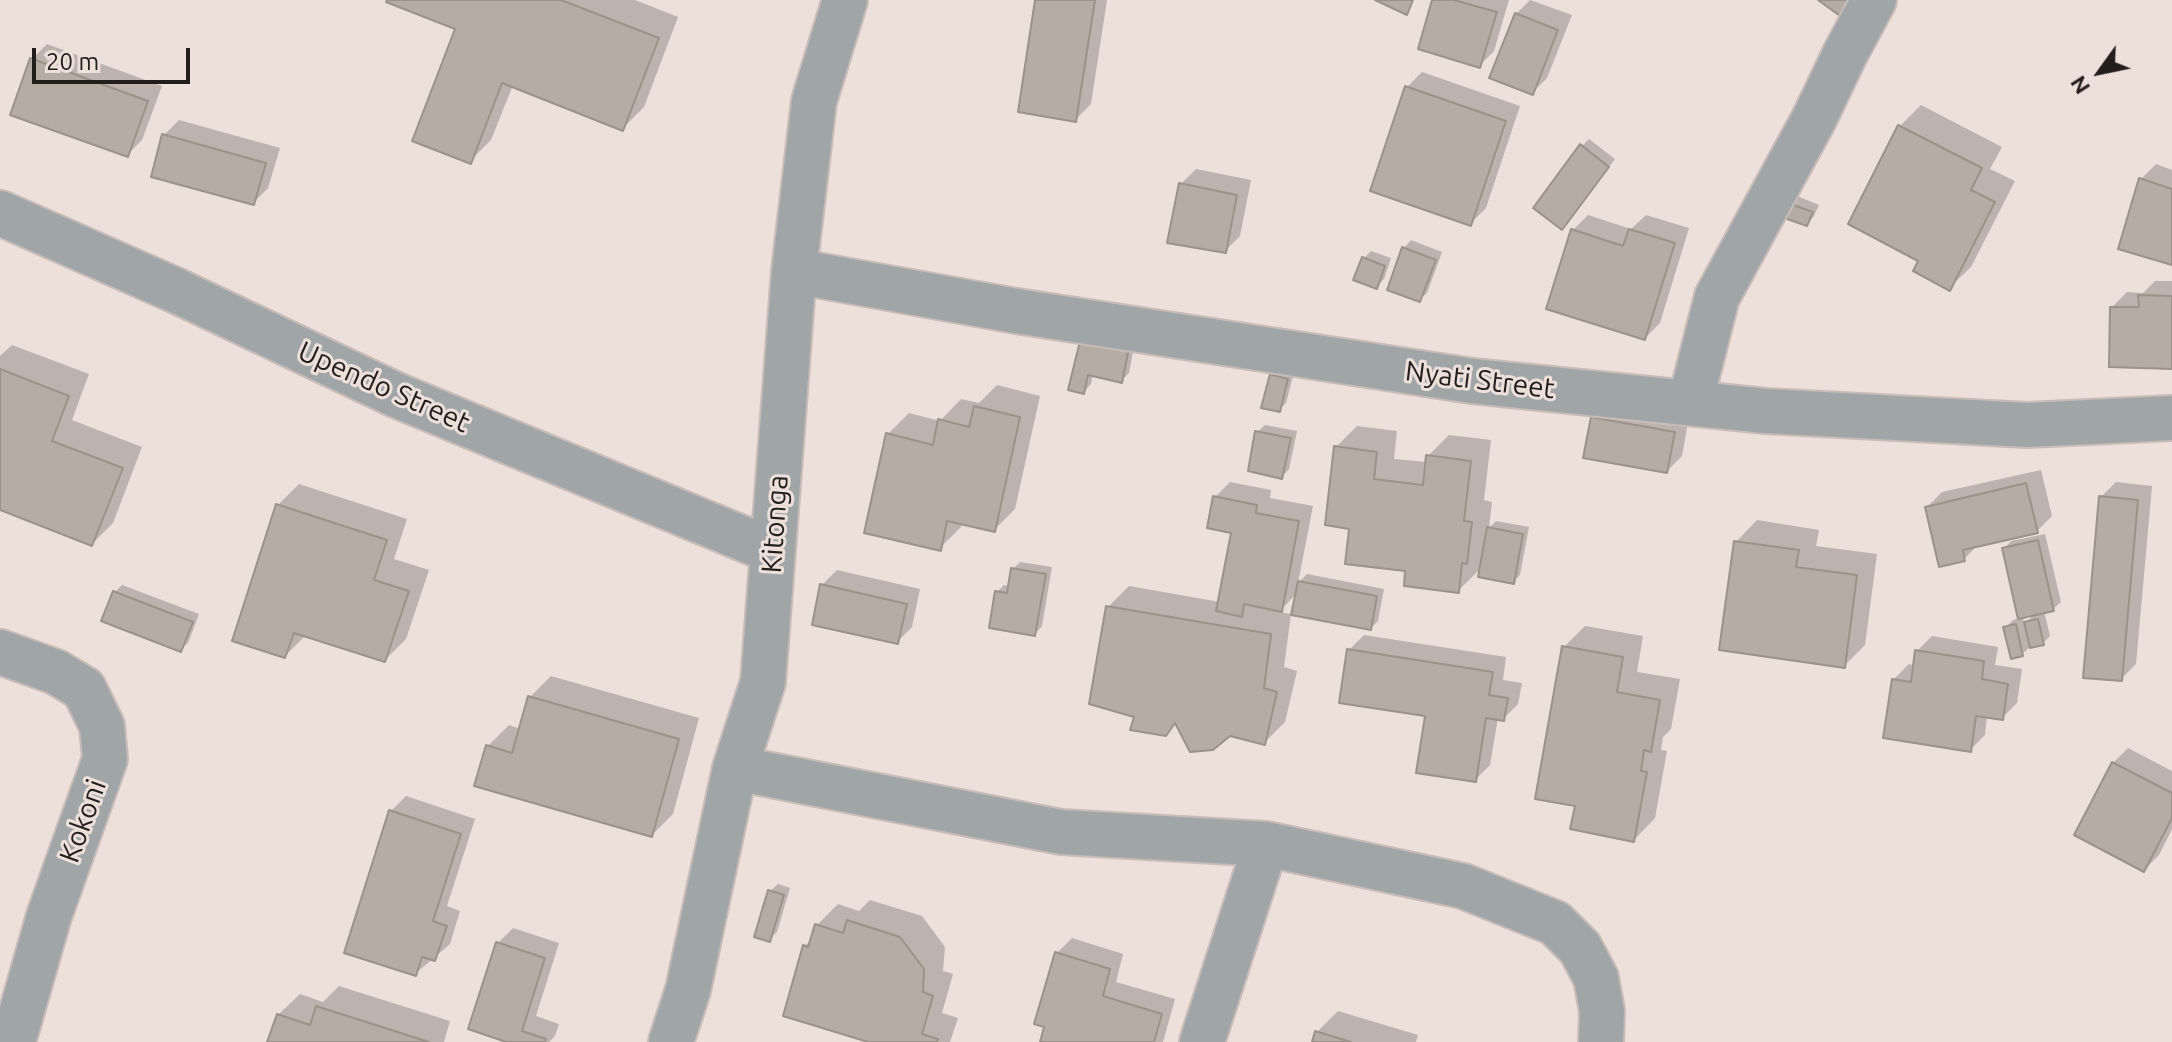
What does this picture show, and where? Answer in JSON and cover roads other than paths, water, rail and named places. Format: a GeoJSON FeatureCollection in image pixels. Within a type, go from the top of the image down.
{"type":"FeatureCollection","features":[{"type":"Feature","properties":{"kind":"street","name":"Kitonga"},"geometry":{"type":"LineString","coordinates":[[671,1042],[688,990],[735,768],[763,682],[794,271],[814,101],[845,0]]}},
{"type":"Feature","properties":{"kind":"street"},"geometry":{"type":"LineString","coordinates":[[1690,403],[1717,297],[1814,119],[1874,0]]}},
{"type":"Feature","properties":{"kind":"street","name":"Upendo Street"},"geometry":{"type":"LineString","coordinates":[[0,213],[177,291],[396,395],[773,551]]}},
{"type":"Feature","properties":{"kind":"street","name":"Nyati Street"},"geometry":{"type":"LineString","coordinates":[[794,271],[1016,311],[1457,379],[1766,411],[2027,425],[2172,418]]}},
{"type":"Feature","properties":{"kind":"street","name":"Kokoni"},"geometry":{"type":"LineString","coordinates":[[0,652],[56,672],[84,689],[102,726],[105,759],[49,916],[13,1042]]}},
{"type":"Feature","properties":{"kind":"street"},"geometry":{"type":"LineString","coordinates":[[735,768],[1061,832],[1266,844],[1463,886],[1555,923],[1580,948],[1596,978],[1602,1011],[1601,1042]]}},
{"type":"Feature","properties":{"kind":"street"},"geometry":{"type":"LineString","coordinates":[[1202,1042],[1266,844]]}}]}
